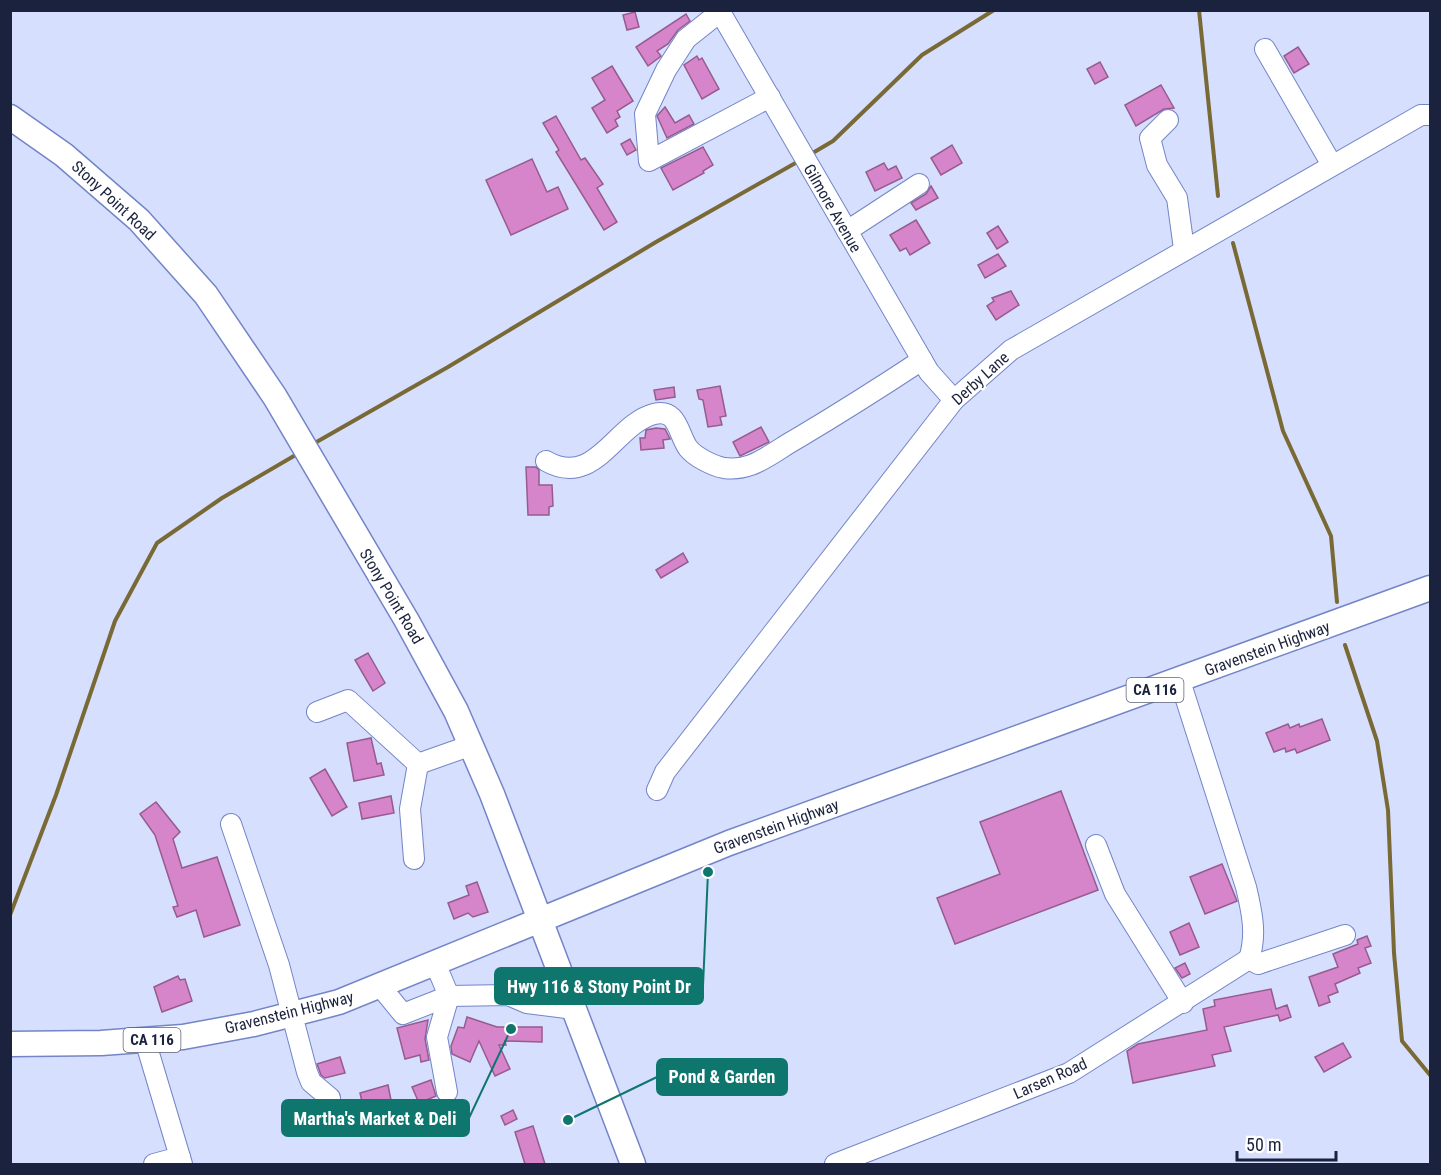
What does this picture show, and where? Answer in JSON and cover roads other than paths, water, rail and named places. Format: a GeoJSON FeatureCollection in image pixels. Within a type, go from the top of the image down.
{"type":"FeatureCollection","features":[{"type":"Feature","properties":{"kind":"main road","name":"Stony Point Road"},"geometry":{"type":"LineString","coordinates":[[10,117],[96,182],[162,245],[231,330],[275,397],[436,671],[472,745],[633,1164]]}},
{"type":"Feature","properties":{"kind":"main road","name":"Gravenstein Highway"},"geometry":{"type":"LineString","coordinates":[[10,1044],[145,1040],[193,1035],[339,1002],[740,839],[1431,588]]}},
{"type":"Feature","properties":{"kind":"street","name":"Gilmore Avenue"},"geometry":{"type":"LineString","coordinates":[[720,11],[929,372],[954,400]]}},
{"type":"Feature","properties":{"kind":"street"},"geometry":{"type":"LineString","coordinates":[[720,11],[686,39],[660,81],[645,114],[649,161],[770,98]]}},
{"type":"Feature","properties":{"kind":"street"},"geometry":{"type":"LineString","coordinates":[[1264,49],[1332,165]]}},
{"type":"Feature","properties":{"kind":"street","name":"Derby Lane"},"geometry":{"type":"LineString","coordinates":[[657,790],[665,772],[954,400],[1011,350],[1420,115],[1431,115]]}},
{"type":"Feature","properties":{"kind":"street"},"geometry":{"type":"LineString","coordinates":[[1168,120],[1150,138],[1157,165],[1177,198],[1184,249]]}},
{"type":"Feature","properties":{"kind":"street"},"geometry":{"type":"LineString","coordinates":[[847,231],[919,184]]}},
{"type":"Feature","properties":{"kind":"street"},"geometry":{"type":"LineString","coordinates":[[546,461],[566,469],[587,463],[640,421],[662,412],[668,413],[674,420],[688,449],[708,462],[724,468],[750,465],[846,410],[922,360]]}},
{"type":"Feature","properties":{"kind":"street"},"geometry":{"type":"LineString","coordinates":[[1180,681],[1246,887],[1253,918],[1254,945],[1249,959],[1258,964],[1345,935]]}},
{"type":"Feature","properties":{"kind":"street"},"geometry":{"type":"LineString","coordinates":[[317,712],[348,700],[418,764]]}},
{"type":"Feature","properties":{"kind":"street"},"geometry":{"type":"LineString","coordinates":[[418,764],[472,745]]}},
{"type":"Feature","properties":{"kind":"street"},"geometry":{"type":"LineString","coordinates":[[414,859],[410,809],[418,764]]}},
{"type":"Feature","properties":{"kind":"street"},"geometry":{"type":"LineString","coordinates":[[231,824],[279,966],[311,1082],[330,1098]]}},
{"type":"Feature","properties":{"kind":"street"},"geometry":{"type":"LineString","coordinates":[[1096,845],[1115,894],[1183,1003]]}},
{"type":"Feature","properties":{"kind":"street","name":"Larsen Road"},"geometry":{"type":"LineString","coordinates":[[835,1164],[1069,1073],[1183,1003],[1249,959]]}},
{"type":"Feature","properties":{"kind":"street"},"geometry":{"type":"LineString","coordinates":[[435,963],[449,996],[437,1036],[447,1092]]}},
{"type":"Feature","properties":{"kind":"street"},"geometry":{"type":"LineString","coordinates":[[380,986],[403,1014],[449,996],[508,995],[527,1003],[574,1010]]}},
{"type":"Feature","properties":{"kind":"street"},"geometry":{"type":"LineString","coordinates":[[145,1040],[181,1161],[154,1164]]}},
{"type":"Feature","properties":{"kind":"waterway"},"geometry":{"type":"LineString","coordinates":[[811,154],[833,141],[922,55],[994,10]]}},
{"type":"Feature","properties":{"kind":"waterway"},"geometry":{"type":"LineString","coordinates":[[1199,10],[1218,196]]}},
{"type":"Feature","properties":{"kind":"waterway"},"geometry":{"type":"LineString","coordinates":[[313,444],[448,367],[656,242],[799,161]]}},
{"type":"Feature","properties":{"kind":"waterway"},"geometry":{"type":"LineString","coordinates":[[1233,243],[1283,431],[1331,536],[1337,602]]}},
{"type":"Feature","properties":{"kind":"waterway"},"geometry":{"type":"LineString","coordinates":[[10,915],[56,795],[115,621],[157,543],[222,498],[299,453]]}},
{"type":"Feature","properties":{"kind":"waterway"},"geometry":{"type":"LineString","coordinates":[[1345,645],[1377,741],[1388,810],[1394,953],[1402,1041],[1430,1075]]}},
{"type":"Feature","properties":{"kind":"place","name":"Hwy 116 & Stony Point Dr"},"geometry":{"type":"Point","coordinates":[708,872]}},
{"type":"Feature","properties":{"kind":"place","name":"Martha's Market & Deli"},"geometry":{"type":"Point","coordinates":[511,1029]}},
{"type":"Feature","properties":{"kind":"place","name":"Pond & Garden"},"geometry":{"type":"Point","coordinates":[568,1120]}}]}
